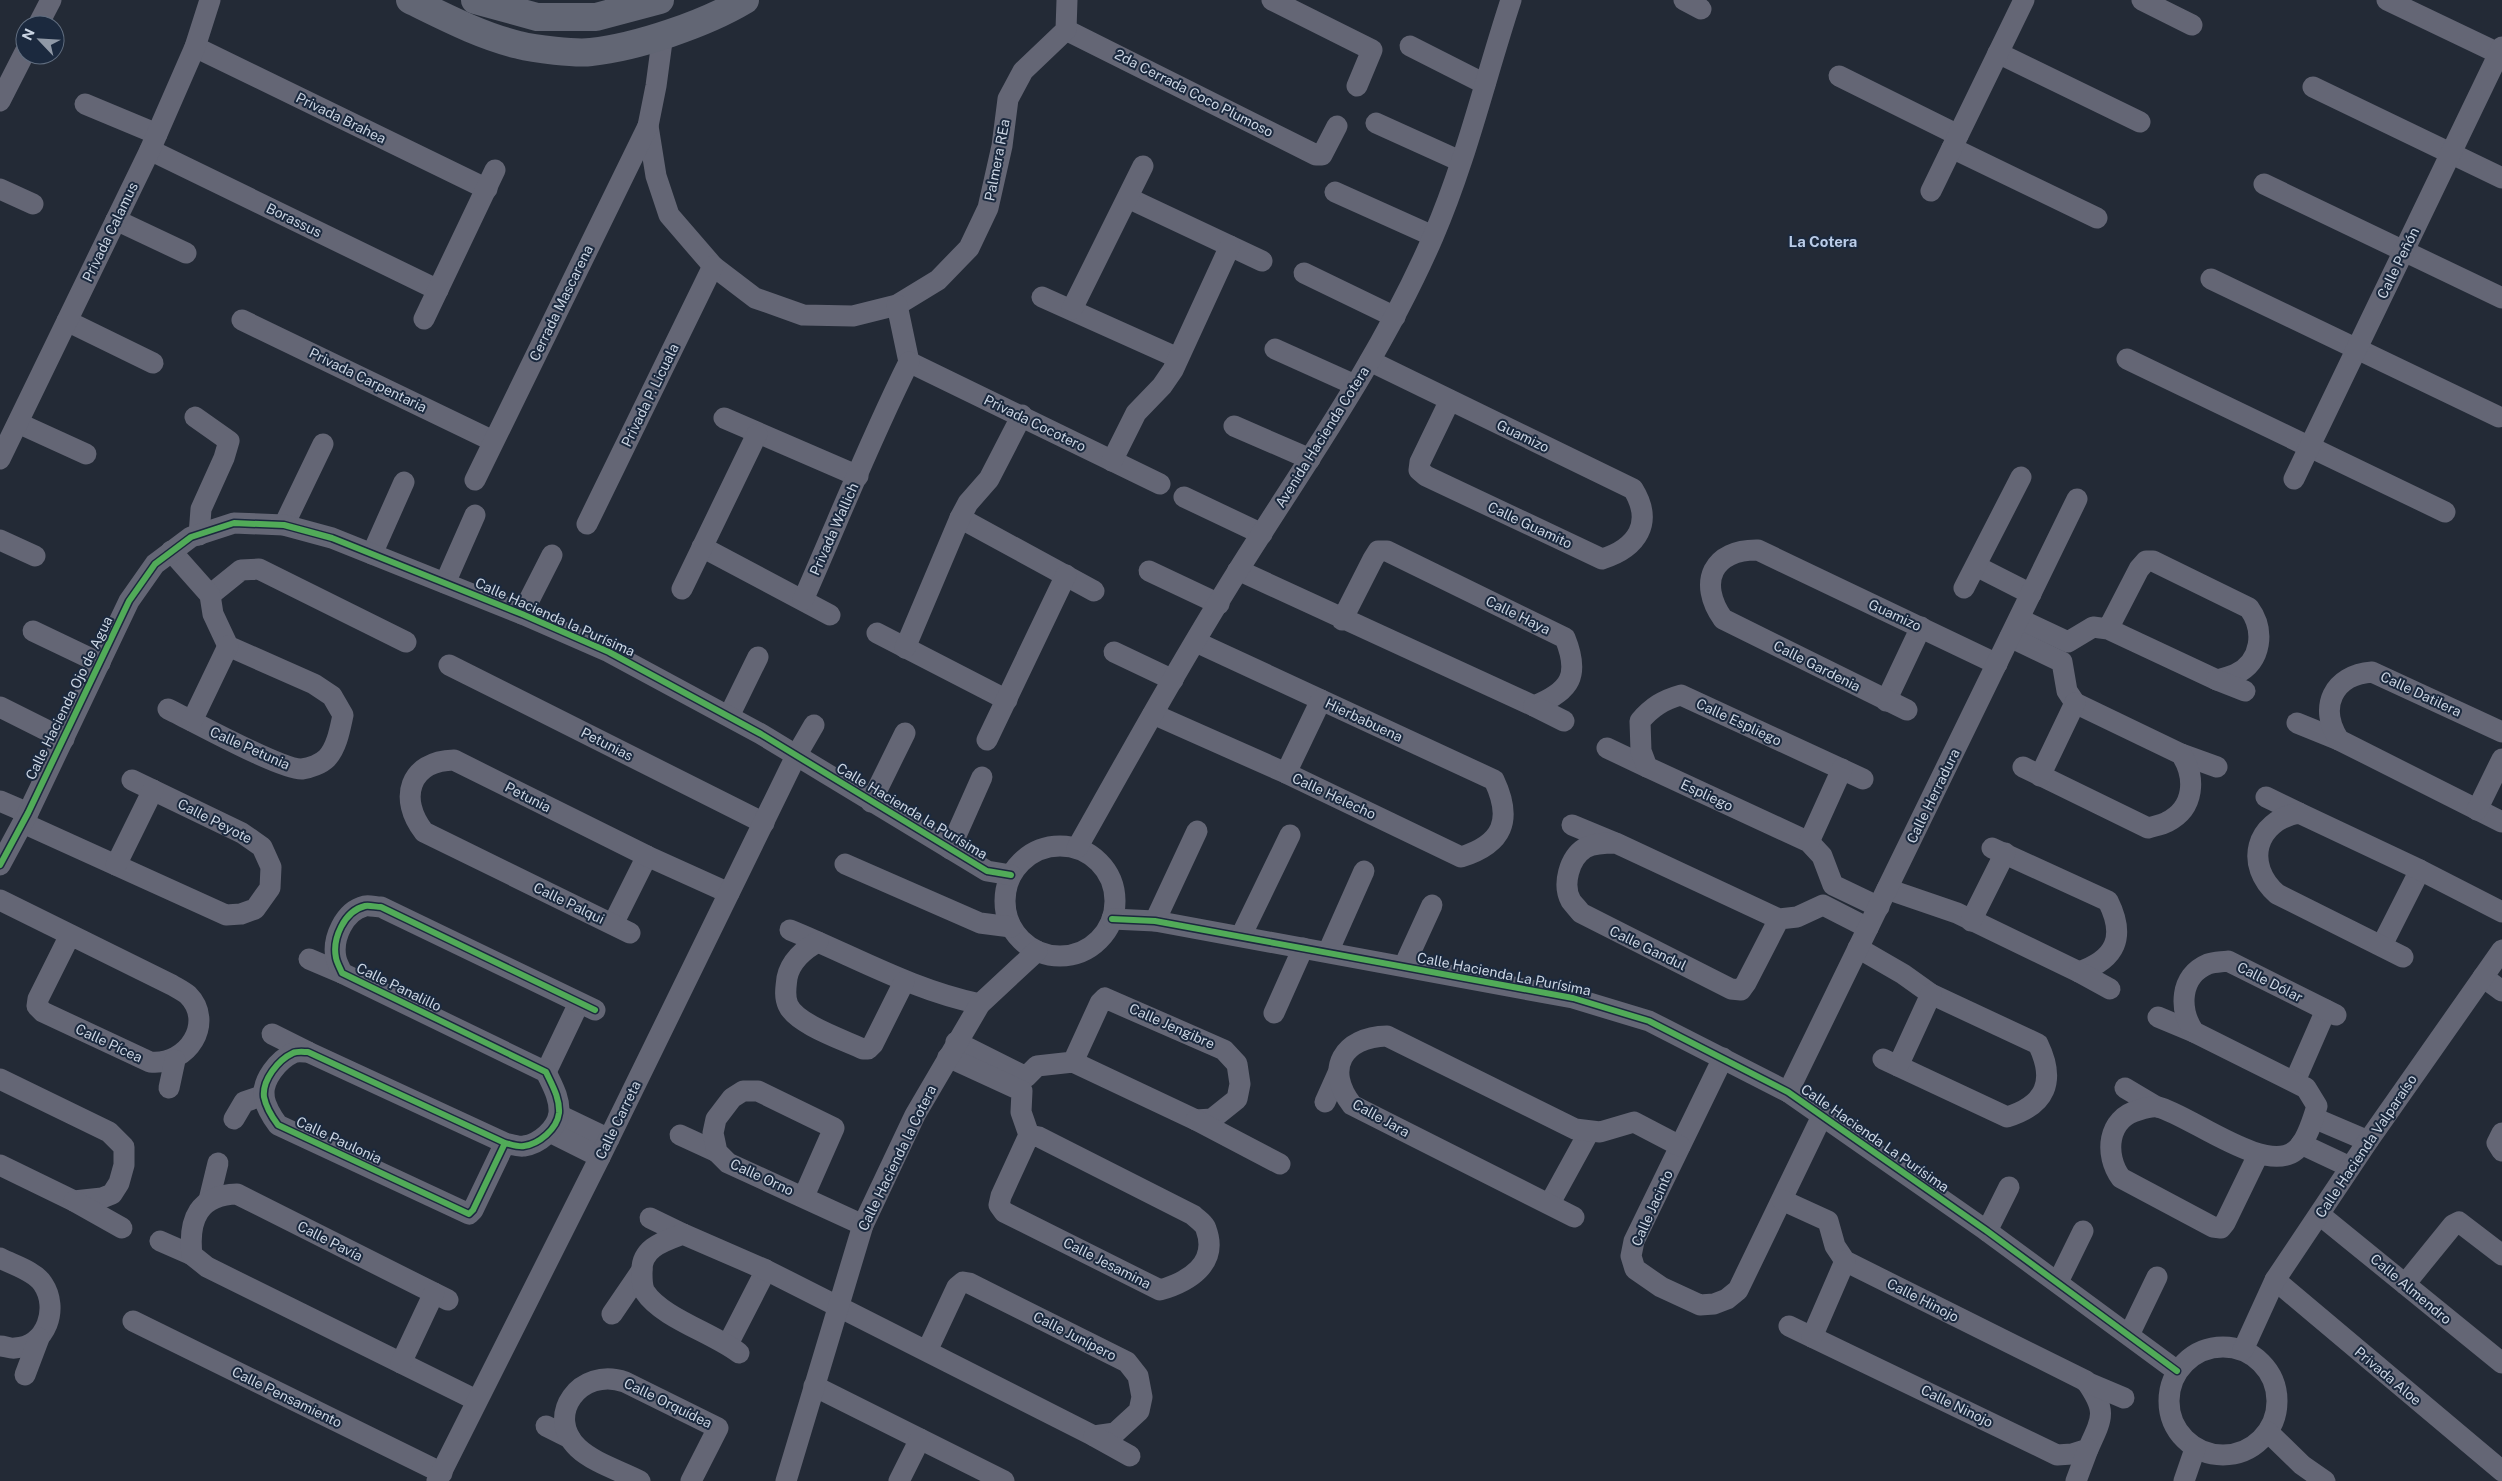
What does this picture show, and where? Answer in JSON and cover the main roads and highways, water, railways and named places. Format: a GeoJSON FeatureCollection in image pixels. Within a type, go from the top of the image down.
{"type":"FeatureCollection","features":[{"type":"Feature","properties":{"kind":"main road"},"geometry":{"type":"LineString","coordinates":[[410,0],[468,28],[520,45],[590,53],[647,40],[727,11],[745,0]]}},
{"type":"Feature","properties":{"kind":"main road"},"geometry":{"type":"LineString","coordinates":[[475,0],[537,17],[596,17],[660,0]]}},
{"type":"Feature","properties":{"kind":"district","name":"La Cotera"},"geometry":{"type":"Point","coordinates":[1823,242]}}]}
